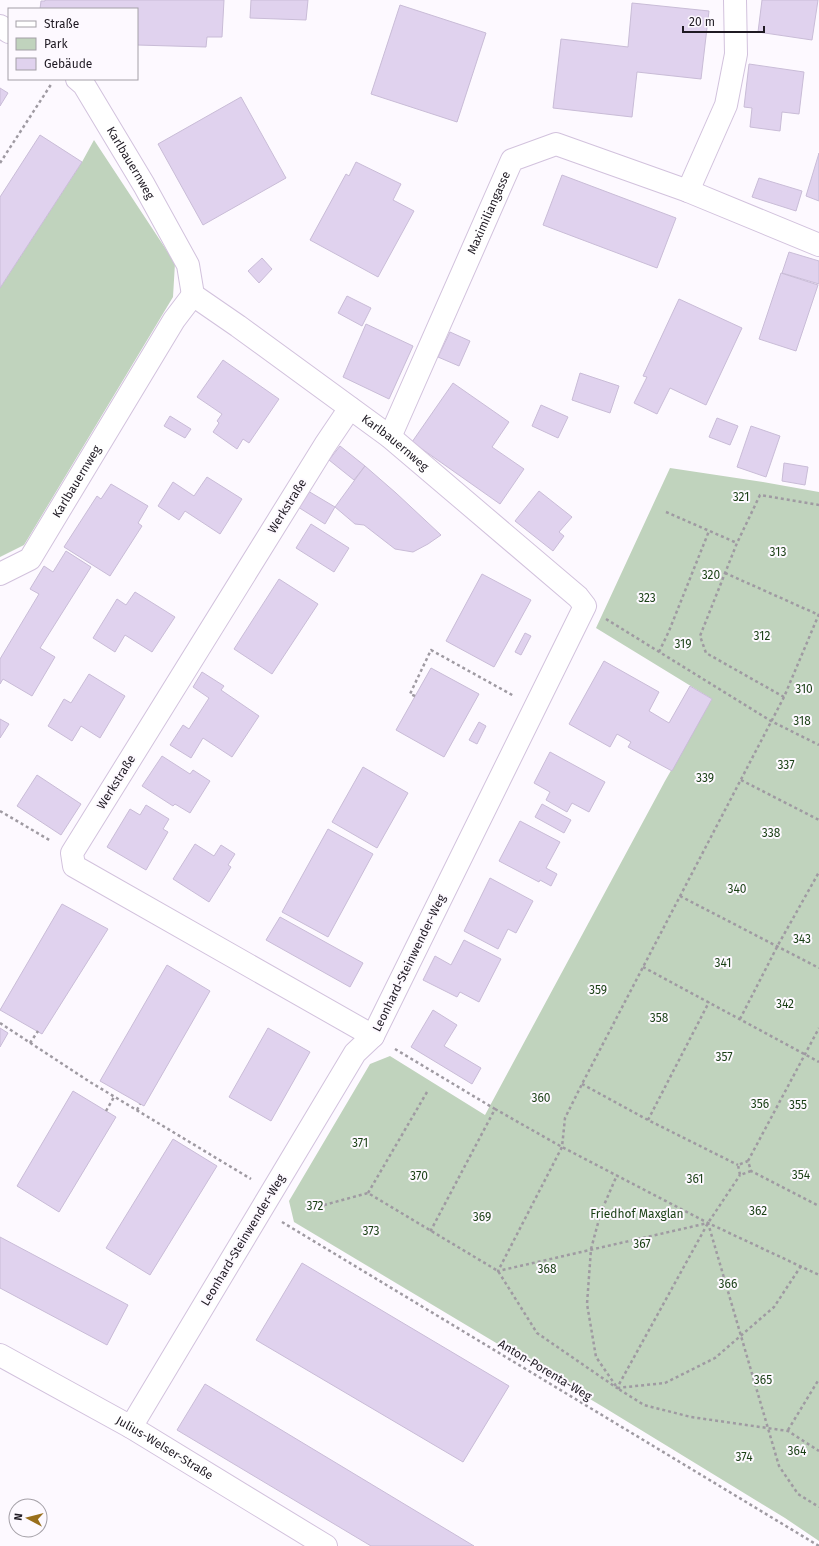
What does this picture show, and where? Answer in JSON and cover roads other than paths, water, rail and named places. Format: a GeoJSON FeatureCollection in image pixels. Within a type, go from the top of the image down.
{"type":"FeatureCollection","features":[{"type":"Feature","properties":{"kind":"street"},"geometry":{"type":"LineString","coordinates":[[688,191],[726,105],[736,54],[735,0]]}},
{"type":"Feature","properties":{"kind":"street","name":"Karlbauernweg"},"geometry":{"type":"LineString","coordinates":[[78,80],[84,84],[144,185],[188,265],[193,295],[390,437],[578,597],[585,606]]}},
{"type":"Feature","properties":{"kind":"street","name":"Maximiliangasse"},"geometry":{"type":"LineString","coordinates":[[390,437],[512,160],[556,144],[688,191],[819,245]]}},
{"type":"Feature","properties":{"kind":"street","name":"Karlbauernweg"},"geometry":{"type":"LineString","coordinates":[[0,574],[30,559],[174,320],[193,295]]}},
{"type":"Feature","properties":{"kind":"street","name":"Werkstraße"},"geometry":{"type":"LineString","coordinates":[[350,408],[325,445],[72,853],[74,866],[373,1036]]}},
{"type":"Feature","properties":{"kind":"street","name":"Leonhard-Steinwender-Weg"},"geometry":{"type":"LineString","coordinates":[[131,1427],[355,1053],[373,1036],[585,606]]}},
{"type":"Feature","properties":{"kind":"street","name":"Julius-Welser-Straße"},"geometry":{"type":"LineString","coordinates":[[0,1355],[131,1427],[326,1546]]}},
{"type":"Feature","properties":{"kind":"park label","name":"321"},"geometry":{"type":"Point","coordinates":[741,497]}},
{"type":"Feature","properties":{"kind":"park label","name":"313"},"geometry":{"type":"Point","coordinates":[778,552]}},
{"type":"Feature","properties":{"kind":"park label","name":"320"},"geometry":{"type":"Point","coordinates":[711,575]}},
{"type":"Feature","properties":{"kind":"park label","name":"323"},"geometry":{"type":"Point","coordinates":[647,598]}},
{"type":"Feature","properties":{"kind":"park label","name":"312"},"geometry":{"type":"Point","coordinates":[762,636]}},
{"type":"Feature","properties":{"kind":"park label","name":"319"},"geometry":{"type":"Point","coordinates":[683,644]}},
{"type":"Feature","properties":{"kind":"park label","name":"310"},"geometry":{"type":"Point","coordinates":[804,689]}},
{"type":"Feature","properties":{"kind":"park label","name":"318"},"geometry":{"type":"Point","coordinates":[802,721]}},
{"type":"Feature","properties":{"kind":"park label","name":"337"},"geometry":{"type":"Point","coordinates":[786,765]}},
{"type":"Feature","properties":{"kind":"park label","name":"339"},"geometry":{"type":"Point","coordinates":[705,778]}},
{"type":"Feature","properties":{"kind":"park label","name":"338"},"geometry":{"type":"Point","coordinates":[771,833]}},
{"type":"Feature","properties":{"kind":"park label","name":"340"},"geometry":{"type":"Point","coordinates":[737,889]}},
{"type":"Feature","properties":{"kind":"park label","name":"343"},"geometry":{"type":"Point","coordinates":[802,939]}},
{"type":"Feature","properties":{"kind":"park label","name":"341"},"geometry":{"type":"Point","coordinates":[723,963]}},
{"type":"Feature","properties":{"kind":"park label","name":"359"},"geometry":{"type":"Point","coordinates":[598,990]}},
{"type":"Feature","properties":{"kind":"park label","name":"342"},"geometry":{"type":"Point","coordinates":[785,1004]}},
{"type":"Feature","properties":{"kind":"park label","name":"358"},"geometry":{"type":"Point","coordinates":[659,1018]}},
{"type":"Feature","properties":{"kind":"park label","name":"357"},"geometry":{"type":"Point","coordinates":[724,1057]}},
{"type":"Feature","properties":{"kind":"park label","name":"360"},"geometry":{"type":"Point","coordinates":[541,1098]}},
{"type":"Feature","properties":{"kind":"park label","name":"356"},"geometry":{"type":"Point","coordinates":[760,1104]}},
{"type":"Feature","properties":{"kind":"park label","name":"355"},"geometry":{"type":"Point","coordinates":[798,1105]}},
{"type":"Feature","properties":{"kind":"park label","name":"371"},"geometry":{"type":"Point","coordinates":[360,1143]}},
{"type":"Feature","properties":{"kind":"park label","name":"354"},"geometry":{"type":"Point","coordinates":[801,1175]}},
{"type":"Feature","properties":{"kind":"park label","name":"370"},"geometry":{"type":"Point","coordinates":[419,1176]}},
{"type":"Feature","properties":{"kind":"park label","name":"361"},"geometry":{"type":"Point","coordinates":[695,1179]}},
{"type":"Feature","properties":{"kind":"park label","name":"372"},"geometry":{"type":"Point","coordinates":[315,1206]}},
{"type":"Feature","properties":{"kind":"park label","name":"362"},"geometry":{"type":"Point","coordinates":[758,1211]}},
{"type":"Feature","properties":{"kind":"park label","name":"Friedhof Maxglan"},"geometry":{"type":"Point","coordinates":[637,1214]}},
{"type":"Feature","properties":{"kind":"park label","name":"369"},"geometry":{"type":"Point","coordinates":[482,1217]}},
{"type":"Feature","properties":{"kind":"park label","name":"373"},"geometry":{"type":"Point","coordinates":[371,1231]}},
{"type":"Feature","properties":{"kind":"park label","name":"367"},"geometry":{"type":"Point","coordinates":[642,1244]}},
{"type":"Feature","properties":{"kind":"park label","name":"368"},"geometry":{"type":"Point","coordinates":[547,1269]}},
{"type":"Feature","properties":{"kind":"park label","name":"366"},"geometry":{"type":"Point","coordinates":[728,1284]}},
{"type":"Feature","properties":{"kind":"park label","name":"365"},"geometry":{"type":"Point","coordinates":[763,1380]}},
{"type":"Feature","properties":{"kind":"park label","name":"364"},"geometry":{"type":"Point","coordinates":[797,1451]}},
{"type":"Feature","properties":{"kind":"park label","name":"374"},"geometry":{"type":"Point","coordinates":[744,1457]}}]}
